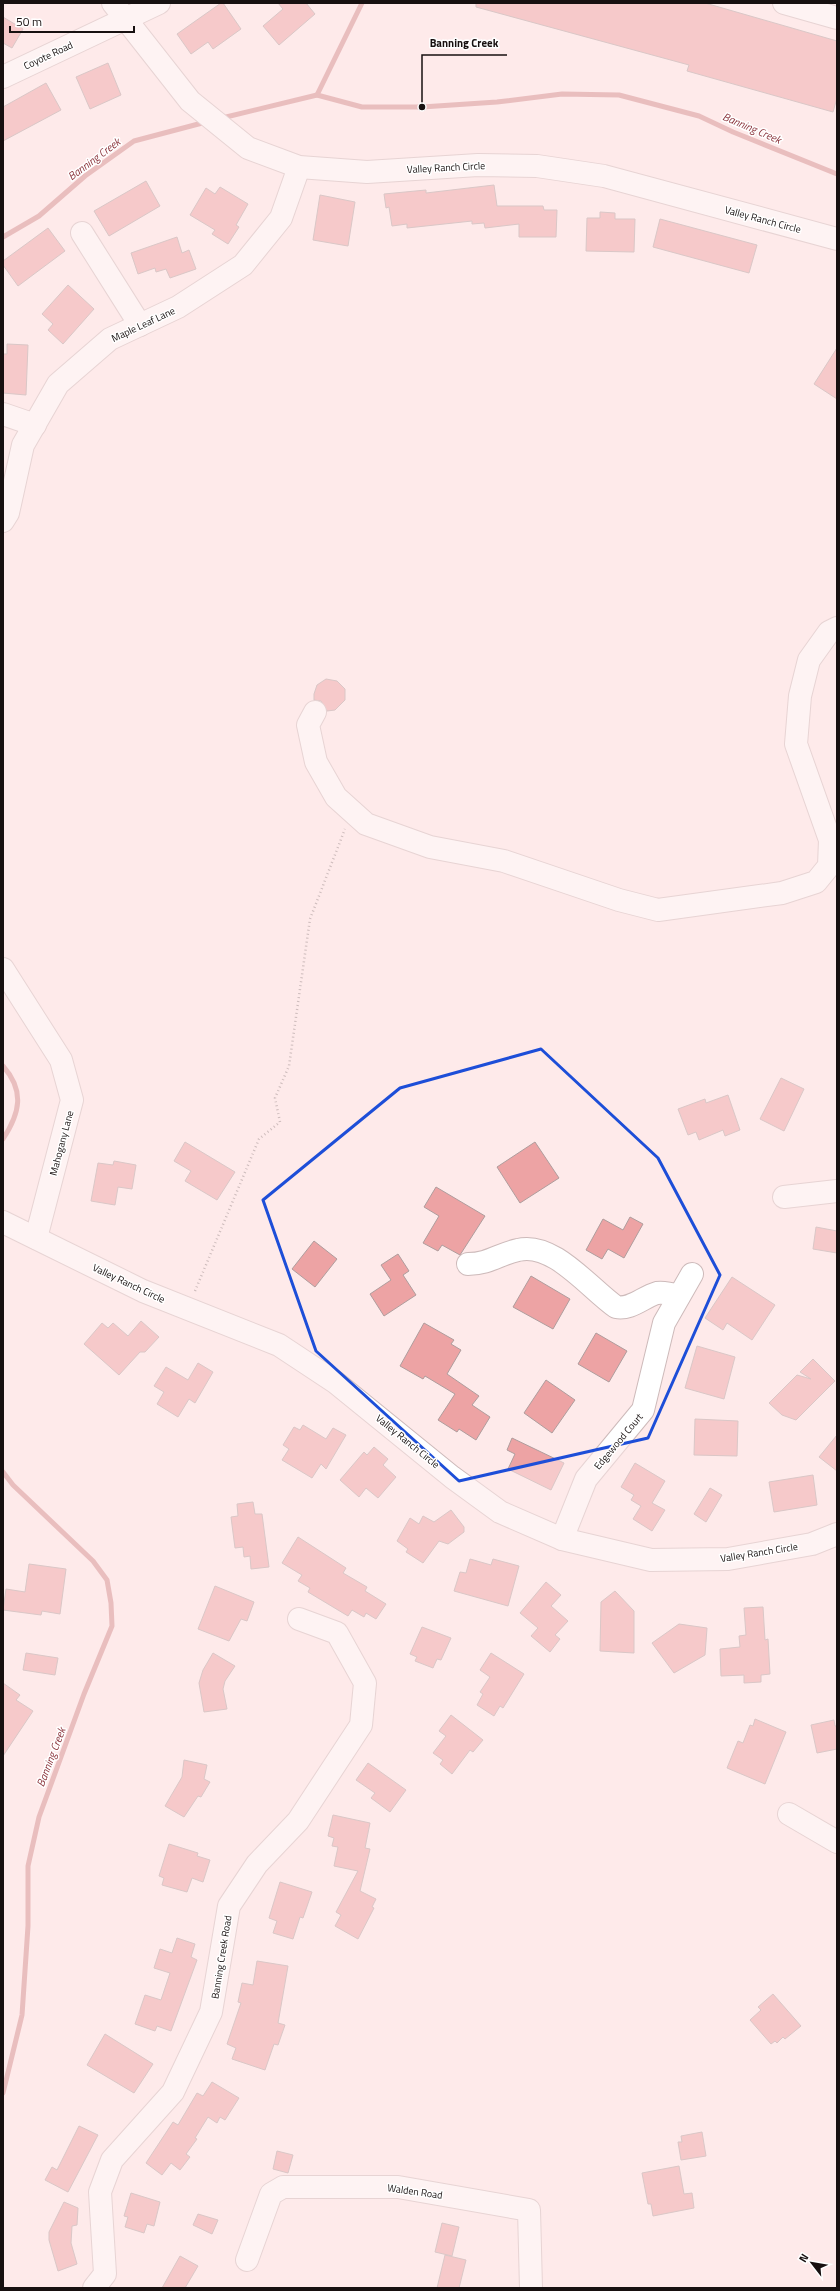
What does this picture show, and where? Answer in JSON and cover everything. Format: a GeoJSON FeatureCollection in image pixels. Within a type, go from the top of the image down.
{"type":"FeatureCollection","features":[{"type":"Feature","properties":{"kind":"street","name":"Coyote Road"},"geometry":{"type":"LineString","coordinates":[[3,77],[119,11],[159,3]]}},
{"type":"Feature","properties":{"kind":"street"},"geometry":{"type":"LineString","coordinates":[[784,3],[837,18]]}},
{"type":"Feature","properties":{"kind":"street","name":"Valley Ranch Circle"},"geometry":{"type":"LineString","coordinates":[[119,11],[190,101],[248,148],[299,167],[367,172],[478,165],[537,166],[604,176],[837,239]]}},
{"type":"Feature","properties":{"kind":"street","name":"Maple Leaf Lane"},"geometry":{"type":"LineString","coordinates":[[5,516],[23,445],[58,384],[110,339],[178,307],[243,265],[281,218],[299,167]]}},
{"type":"Feature","properties":{"kind":"street"},"geometry":{"type":"LineString","coordinates":[[82,233],[140,325]]}},
{"type":"Feature","properties":{"kind":"street"},"geometry":{"type":"LineString","coordinates":[[3,414],[35,426]]}},
{"type":"Feature","properties":{"kind":"street"},"geometry":{"type":"LineString","coordinates":[[316,712],[308,725],[316,762],[336,797],[366,824],[430,847],[504,861],[620,900],[658,910],[782,893],[816,882],[829,866],[830,840],[796,744],[800,696],[810,660],[829,632],[837,628]]}},
{"type":"Feature","properties":{"kind":"street","name":"Mahogany Lane"},"geometry":{"type":"LineString","coordinates":[[3,969],[61,1060],[72,1100],[36,1238]]}},
{"type":"Feature","properties":{"kind":"street"},"geometry":{"type":"LineString","coordinates":[[784,1197],[837,1191]]}},
{"type":"Feature","properties":{"kind":"street","name":"Valley Ranch Circle"},"geometry":{"type":"LineString","coordinates":[[3,1222],[143,1290],[280,1345],[335,1382],[452,1477],[500,1512],[562,1539],[651,1560],[728,1559],[812,1544],[837,1534]]}},
{"type":"Feature","properties":{"kind":"street"},"geometry":{"type":"LineString","coordinates":[[468,1264],[482,1264],[517,1250],[528,1248],[544,1252],[558,1259],[616,1307],[623,1308],[629,1306],[658,1293],[679,1296]]}},
{"type":"Feature","properties":{"kind":"street","name":"Edgewood Court"},"geometry":{"type":"LineString","coordinates":[[562,1539],[586,1479],[643,1410],[664,1323],[692,1274]]}},
{"type":"Feature","properties":{"kind":"street","name":"Banning Creek Road"},"geometry":{"type":"LineString","coordinates":[[94,2288],[105,2274],[100,2192],[112,2160],[173,2092],[211,2012],[229,1906],[257,1864],[298,1821],[362,1725],[365,1683],[338,1633],[299,1619]]}},
{"type":"Feature","properties":{"kind":"street"},"geometry":{"type":"LineString","coordinates":[[789,1814],[837,1842]]}},
{"type":"Feature","properties":{"kind":"street","name":"Walden Road"},"geometry":{"type":"LineString","coordinates":[[247,2260],[271,2194],[284,2187],[398,2187],[529,2210],[531,2288]]}},
{"type":"Feature","properties":{"kind":"path"},"geometry":{"type":"LineString","coordinates":[[188,1308],[259,1139],[280,1122],[275,1098],[289,1066],[310,919],[352,812]]}},
{"type":"Feature","properties":{"kind":"highlighted area"},"geometry":{"type":"Polygon","coordinates":[[[541,1049],[658,1158],[720,1275],[648,1438],[459,1481],[316,1351],[263,1200],[400,1088],[541,1049]]]}},
{"type":"Feature","properties":{"kind":"building"},"geometry":{"type":"Polygon","coordinates":[[[223,3],[241,29],[213,49],[208,42],[191,54],[177,34],[223,3]]]}},
{"type":"Feature","properties":{"kind":"building"},"geometry":{"type":"Polygon","coordinates":[[[278,3],[306,3],[315,14],[279,45],[263,26],[283,9],[278,3]]]}},
{"type":"Feature","properties":{"kind":"building"},"geometry":{"type":"Polygon","coordinates":[[[476,3],[705,3],[837,41],[837,98],[833,112],[687,71],[689,65],[476,7],[476,3]]]}},
{"type":"Feature","properties":{"kind":"building"},"geometry":{"type":"Polygon","coordinates":[[[3,17],[23,29],[12,48],[3,43],[3,17]]]}},
{"type":"Feature","properties":{"kind":"building"},"geometry":{"type":"Polygon","coordinates":[[[108,63],[121,95],[90,109],[76,77],[108,63]]]}},
{"type":"Feature","properties":{"kind":"building"},"geometry":{"type":"Polygon","coordinates":[[[46,83],[61,110],[3,141],[3,107],[46,83]]]}},
{"type":"Feature","properties":{"kind":"building"},"geometry":{"type":"Polygon","coordinates":[[[146,181],[160,206],[109,236],[94,211],[146,181]]]}},
{"type":"Feature","properties":{"kind":"building"},"geometry":{"type":"Polygon","coordinates":[[[494,185],[497,206],[543,206],[544,210],[557,210],[556,237],[519,237],[519,224],[485,228],[484,223],[472,224],[472,221],[407,228],[407,224],[392,226],[389,207],[386,208],[384,194],[426,190],[426,193],[494,185]]]}},
{"type":"Feature","properties":{"kind":"building"},"geometry":{"type":"Polygon","coordinates":[[[220,187],[248,204],[236,225],[239,227],[228,244],[212,234],[215,230],[190,215],[206,188],[215,194],[220,187]]]}},
{"type":"Feature","properties":{"kind":"building"},"geometry":{"type":"Polygon","coordinates":[[[320,195],[355,202],[348,246],[313,240],[320,195]]]}},
{"type":"Feature","properties":{"kind":"building"},"geometry":{"type":"Polygon","coordinates":[[[600,212],[615,213],[615,219],[635,219],[634,252],[586,251],[587,218],[600,218],[600,212]]]}},
{"type":"Feature","properties":{"kind":"building"},"geometry":{"type":"Polygon","coordinates":[[[660,219],[757,245],[749,273],[653,247],[660,219]]]}},
{"type":"Feature","properties":{"kind":"building"},"geometry":{"type":"Polygon","coordinates":[[[48,228],[65,251],[18,286],[3,265],[3,261],[48,228]]]}},
{"type":"Feature","properties":{"kind":"building"},"geometry":{"type":"Polygon","coordinates":[[[177,237],[182,253],[189,250],[196,269],[170,278],[166,269],[156,272],[155,268],[138,274],[131,253],[177,237]]]}},
{"type":"Feature","properties":{"kind":"building"},"geometry":{"type":"Polygon","coordinates":[[[68,285],[94,309],[63,344],[48,330],[53,324],[42,314],[68,285]]]}},
{"type":"Feature","properties":{"kind":"building"},"geometry":{"type":"Polygon","coordinates":[[[7,344],[28,345],[26,395],[3,393],[3,354],[7,354],[7,344]]]}},
{"type":"Feature","properties":{"kind":"building"},"geometry":{"type":"Polygon","coordinates":[[[837,348],[837,399],[814,384],[837,348]]]}},
{"type":"Feature","properties":{"kind":"building"},"geometry":{"type":"Polygon","coordinates":[[[326,679],[337,681],[345,689],[345,700],[335,710],[327,711],[321,701],[314,700],[317,685],[326,679]]]}},
{"type":"Feature","properties":{"kind":"building"},"geometry":{"type":"Polygon","coordinates":[[[781,1078],[804,1089],[784,1131],[760,1119],[781,1078]]]}},
{"type":"Feature","properties":{"kind":"building"},"geometry":{"type":"Polygon","coordinates":[[[728,1095],[740,1130],[725,1136],[723,1130],[699,1140],[696,1132],[688,1135],[678,1109],[705,1099],[706,1103],[728,1095]]]}},
{"type":"Feature","properties":{"kind":"building"},"geometry":{"type":"Polygon","coordinates":[[[185,1142],[235,1172],[217,1200],[185,1181],[191,1171],[174,1161],[185,1142]]]}},
{"type":"Feature","properties":{"kind":"building"},"geometry":{"type":"Polygon","coordinates":[[[535,1142],[559,1178],[520,1203],[497,1167],[535,1142]]]}},
{"type":"Feature","properties":{"kind":"building"},"geometry":{"type":"Polygon","coordinates":[[[114,1161],[136,1165],[132,1189],[118,1187],[115,1205],[91,1201],[98,1163],[113,1165],[114,1161]]]}},
{"type":"Feature","properties":{"kind":"building"},"geometry":{"type":"Polygon","coordinates":[[[436,1187],[485,1216],[460,1255],[442,1245],[438,1251],[423,1243],[439,1216],[424,1207],[436,1187]]]}},
{"type":"Feature","properties":{"kind":"building"},"geometry":{"type":"Polygon","coordinates":[[[630,1217],[643,1224],[624,1258],[608,1249],[602,1259],[586,1250],[603,1219],[623,1230],[630,1217]]]}},
{"type":"Feature","properties":{"kind":"building"},"geometry":{"type":"Polygon","coordinates":[[[816,1227],[837,1231],[837,1253],[813,1249],[816,1227]]]}},
{"type":"Feature","properties":{"kind":"building"},"geometry":{"type":"Polygon","coordinates":[[[314,1241],[337,1259],[315,1287],[292,1269],[314,1241]]]}},
{"type":"Feature","properties":{"kind":"building"},"geometry":{"type":"Polygon","coordinates":[[[398,1254],[409,1271],[403,1275],[416,1295],[384,1316],[370,1294],[391,1280],[381,1265],[398,1254]]]}},
{"type":"Feature","properties":{"kind":"building"},"geometry":{"type":"Polygon","coordinates":[[[531,1276],[570,1299],[553,1329],[513,1307],[531,1276]]]}},
{"type":"Feature","properties":{"kind":"building"},"geometry":{"type":"Polygon","coordinates":[[[732,1277],[775,1305],[752,1340],[727,1323],[723,1330],[705,1318],[732,1277]]]}},
{"type":"Feature","properties":{"kind":"building"},"geometry":{"type":"Polygon","coordinates":[[[141,1321],[159,1337],[145,1352],[140,1352],[119,1375],[84,1344],[102,1323],[108,1328],[113,1323],[128,1336],[141,1321]]]}},
{"type":"Feature","properties":{"kind":"building"},"geometry":{"type":"Polygon","coordinates":[[[424,1323],[454,1340],[451,1344],[461,1350],[447,1374],[479,1396],[472,1405],[490,1417],[476,1440],[459,1429],[457,1432],[438,1420],[455,1394],[425,1376],[423,1379],[400,1366],[424,1323]]]}},
{"type":"Feature","properties":{"kind":"building"},"geometry":{"type":"Polygon","coordinates":[[[596,1333],[627,1351],[609,1382],[578,1364],[596,1333]]]}},
{"type":"Feature","properties":{"kind":"building"},"geometry":{"type":"Polygon","coordinates":[[[697,1346],[735,1357],[724,1399],[685,1388],[697,1346]]]}},
{"type":"Feature","properties":{"kind":"building"},"geometry":{"type":"Polygon","coordinates":[[[813,1359],[835,1381],[796,1420],[782,1415],[769,1403],[797,1375],[811,1379],[800,1372],[813,1359]]]}},
{"type":"Feature","properties":{"kind":"building"},"geometry":{"type":"Polygon","coordinates":[[[198,1363],[213,1372],[195,1403],[189,1399],[178,1417],[157,1404],[164,1392],[154,1386],[166,1367],[188,1380],[198,1363]]]}},
{"type":"Feature","properties":{"kind":"building"},"geometry":{"type":"Polygon","coordinates":[[[546,1380],[575,1400],[552,1433],[524,1413],[546,1380]]]}},
{"type":"Feature","properties":{"kind":"building"},"geometry":{"type":"Polygon","coordinates":[[[695,1419],[738,1421],[737,1456],[694,1455],[695,1419]]]}},
{"type":"Feature","properties":{"kind":"building"},"geometry":{"type":"Polygon","coordinates":[[[303,1425],[326,1439],[333,1428],[346,1435],[326,1469],[321,1464],[312,1478],[282,1460],[289,1449],[283,1445],[294,1427],[300,1430],[303,1425]]]}},
{"type":"Feature","properties":{"kind":"building"},"geometry":{"type":"Polygon","coordinates":[[[837,1435],[837,1471],[819,1457],[837,1435]]]}},
{"type":"Feature","properties":{"kind":"building"},"geometry":{"type":"Polygon","coordinates":[[[512,1438],[564,1463],[551,1490],[508,1469],[515,1454],[507,1450],[512,1438]]]}},
{"type":"Feature","properties":{"kind":"building"},"geometry":{"type":"Polygon","coordinates":[[[374,1447],[388,1459],[383,1465],[396,1477],[378,1498],[366,1488],[359,1497],[340,1480],[364,1452],[367,1455],[374,1447]]]}},
{"type":"Feature","properties":{"kind":"building"},"geometry":{"type":"Polygon","coordinates":[[[635,1463],[665,1481],[652,1503],[665,1510],[652,1531],[633,1519],[641,1506],[631,1500],[634,1495],[621,1487],[635,1463]]]}},
{"type":"Feature","properties":{"kind":"building"},"geometry":{"type":"Polygon","coordinates":[[[813,1475],[817,1505],[774,1512],[769,1482],[813,1475]]]}},
{"type":"Feature","properties":{"kind":"building"},"geometry":{"type":"Polygon","coordinates":[[[710,1488],[722,1495],[706,1522],[694,1514],[710,1488]]]}},
{"type":"Feature","properties":{"kind":"building"},"geometry":{"type":"Polygon","coordinates":[[[253,1502],[255,1514],[262,1514],[269,1567],[251,1569],[250,1556],[244,1557],[243,1547],[235,1548],[231,1517],[238,1516],[237,1504],[253,1502]]]}},
{"type":"Feature","properties":{"kind":"building"},"geometry":{"type":"Polygon","coordinates":[[[451,1510],[464,1527],[464,1532],[448,1544],[439,1541],[423,1563],[406,1552],[408,1549],[397,1541],[410,1518],[419,1524],[423,1516],[434,1522],[451,1510]]]}},
{"type":"Feature","properties":{"kind":"building"},"geometry":{"type":"Polygon","coordinates":[[[298,1537],[346,1568],[343,1573],[367,1587],[365,1591],[386,1604],[376,1619],[366,1613],[364,1617],[352,1610],[348,1616],[308,1592],[310,1588],[298,1581],[302,1575],[282,1563],[298,1537]]]}},
{"type":"Feature","properties":{"kind":"building"},"geometry":{"type":"Polygon","coordinates":[[[470,1559],[491,1565],[493,1559],[519,1566],[508,1606],[454,1591],[460,1572],[466,1573],[470,1559]]]}},
{"type":"Feature","properties":{"kind":"building"},"geometry":{"type":"Polygon","coordinates":[[[29,1564],[66,1569],[60,1614],[42,1611],[41,1615],[3,1610],[6,1589],[25,1592],[29,1564]]]}},
{"type":"Feature","properties":{"kind":"building"},"geometry":{"type":"Polygon","coordinates":[[[546,1582],[561,1595],[551,1606],[568,1621],[555,1635],[560,1639],[550,1652],[531,1636],[538,1628],[520,1613],[546,1582]]]}},
{"type":"Feature","properties":{"kind":"building"},"geometry":{"type":"Polygon","coordinates":[[[215,1586],[254,1602],[247,1621],[241,1619],[229,1641],[198,1629],[215,1586]]]}},
{"type":"Feature","properties":{"kind":"building"},"geometry":{"type":"Polygon","coordinates":[[[615,1591],[634,1611],[634,1653],[600,1651],[601,1602],[615,1591]]]}},
{"type":"Feature","properties":{"kind":"building"},"geometry":{"type":"Polygon","coordinates":[[[763,1607],[765,1640],[768,1639],[770,1674],[761,1675],[761,1682],[744,1683],[744,1675],[721,1676],[720,1649],[740,1647],[739,1636],[746,1635],[744,1608],[763,1607]]]}},
{"type":"Feature","properties":{"kind":"building"},"geometry":{"type":"Polygon","coordinates":[[[679,1624],[707,1628],[705,1655],[674,1673],[652,1643],[679,1624]]]}},
{"type":"Feature","properties":{"kind":"building"},"geometry":{"type":"Polygon","coordinates":[[[422,1627],[451,1638],[441,1660],[437,1659],[433,1668],[415,1661],[417,1657],[410,1654],[422,1627]]]}},
{"type":"Feature","properties":{"kind":"building"},"geometry":{"type":"Polygon","coordinates":[[[26,1653],[58,1658],[55,1675],[23,1670],[26,1653]]]}},
{"type":"Feature","properties":{"kind":"building"},"geometry":{"type":"Polygon","coordinates":[[[213,1653],[235,1666],[225,1681],[223,1689],[227,1709],[204,1712],[199,1683],[203,1670],[213,1653]]]}},
{"type":"Feature","properties":{"kind":"building"},"geometry":{"type":"Polygon","coordinates":[[[491,1653],[524,1674],[503,1708],[500,1706],[494,1716],[477,1705],[483,1694],[480,1692],[490,1677],[480,1670],[491,1653]]]}},
{"type":"Feature","properties":{"kind":"building"},"geometry":{"type":"Polygon","coordinates":[[[3,1683],[20,1695],[16,1700],[33,1711],[3,1756],[3,1683]]]}},
{"type":"Feature","properties":{"kind":"building"},"geometry":{"type":"Polygon","coordinates":[[[451,1715],[483,1740],[473,1752],[470,1750],[452,1774],[440,1764],[443,1760],[433,1753],[446,1736],[439,1731],[451,1715]]]}},
{"type":"Feature","properties":{"kind":"building"},"geometry":{"type":"Polygon","coordinates":[[[755,1719],[786,1732],[765,1784],[727,1768],[738,1741],[743,1743],[750,1725],[753,1726],[755,1719]]]}},
{"type":"Feature","properties":{"kind":"building"},"geometry":{"type":"Polygon","coordinates":[[[834,1720],[835,1726],[837,1726],[837,1749],[817,1753],[811,1725],[834,1720]]]}},
{"type":"Feature","properties":{"kind":"building"},"geometry":{"type":"Polygon","coordinates":[[[184,1760],[207,1765],[204,1779],[210,1782],[201,1797],[198,1796],[184,1817],[165,1806],[182,1777],[184,1760]]]}},
{"type":"Feature","properties":{"kind":"building"},"geometry":{"type":"Polygon","coordinates":[[[368,1763],[406,1790],[390,1812],[371,1798],[375,1793],[356,1780],[368,1763]]]}},
{"type":"Feature","properties":{"kind":"building"},"geometry":{"type":"Polygon","coordinates":[[[333,1815],[370,1823],[365,1848],[370,1849],[360,1891],[376,1899],[372,1907],[374,1908],[358,1939],[335,1926],[341,1915],[336,1912],[358,1871],[334,1866],[338,1847],[332,1846],[334,1838],[328,1836],[333,1815]]]}},
{"type":"Feature","properties":{"kind":"building"},"geometry":{"type":"Polygon","coordinates":[[[169,1844],[198,1853],[197,1856],[210,1860],[203,1882],[192,1878],[187,1892],[162,1885],[164,1878],[159,1876],[169,1844]]]}},
{"type":"Feature","properties":{"kind":"building"},"geometry":{"type":"Polygon","coordinates":[[[280,1882],[312,1892],[303,1918],[300,1917],[293,1939],[273,1933],[277,1921],[269,1918],[280,1882]]]}},
{"type":"Feature","properties":{"kind":"building"},"geometry":{"type":"Polygon","coordinates":[[[177,1938],[195,1944],[191,1957],[197,1960],[171,2031],[157,2026],[155,2031],[135,2024],[145,1995],[161,2000],[170,1973],[154,1968],[160,1949],[172,1953],[177,1938]]]}},
{"type":"Feature","properties":{"kind":"building"},"geometry":{"type":"Polygon","coordinates":[[[257,1961],[288,1966],[278,2023],[285,2025],[278,2045],[274,2044],[265,2070],[232,2059],[236,2048],[227,2044],[241,2003],[238,2002],[242,1983],[253,1985],[257,1961]]]}},
{"type":"Feature","properties":{"kind":"building"},"geometry":{"type":"Polygon","coordinates":[[[773,1994],[801,2026],[785,2039],[783,2037],[777,2043],[775,2041],[771,2044],[750,2020],[761,2010],[758,2007],[773,1994]]]}},
{"type":"Feature","properties":{"kind":"building"},"geometry":{"type":"Polygon","coordinates":[[[105,2034],[153,2064],[134,2093],[87,2065],[105,2034]]]}},
{"type":"Feature","properties":{"kind":"building"},"geometry":{"type":"Polygon","coordinates":[[[212,2082],[239,2098],[225,2120],[220,2117],[217,2123],[208,2117],[195,2138],[197,2139],[186,2154],[190,2157],[180,2170],[171,2163],[162,2175],[146,2163],[173,2122],[178,2125],[197,2093],[203,2096],[212,2082]]]}},
{"type":"Feature","properties":{"kind":"building"},"geometry":{"type":"Polygon","coordinates":[[[79,2126],[98,2135],[68,2192],[45,2180],[52,2167],[57,2170],[79,2126]]]}},
{"type":"Feature","properties":{"kind":"building"},"geometry":{"type":"Polygon","coordinates":[[[702,2132],[706,2156],[681,2160],[678,2142],[682,2142],[681,2136],[702,2132]]]}},
{"type":"Feature","properties":{"kind":"building"},"geometry":{"type":"Polygon","coordinates":[[[277,2151],[293,2155],[288,2173],[273,2169],[277,2151]]]}},
{"type":"Feature","properties":{"kind":"building"},"geometry":{"type":"Polygon","coordinates":[[[679,2166],[684,2194],[692,2193],[694,2208],[653,2216],[651,2204],[648,2204],[642,2173],[679,2166]]]}},
{"type":"Feature","properties":{"kind":"building"},"geometry":{"type":"Polygon","coordinates":[[[131,2193],[160,2202],[154,2226],[147,2224],[144,2233],[125,2227],[128,2217],[124,2216],[131,2193]]]}},
{"type":"Feature","properties":{"kind":"building"},"geometry":{"type":"Polygon","coordinates":[[[64,2202],[78,2208],[77,2225],[72,2226],[71,2243],[77,2264],[58,2271],[49,2240],[49,2232],[64,2202]]]}},
{"type":"Feature","properties":{"kind":"building"},"geometry":{"type":"Polygon","coordinates":[[[198,2214],[218,2220],[212,2234],[193,2225],[198,2214]]]}},
{"type":"Feature","properties":{"kind":"building"},"geometry":{"type":"Polygon","coordinates":[[[442,2223],[459,2227],[452,2256],[435,2252],[442,2223]]]}},
{"type":"Feature","properties":{"kind":"building"},"geometry":{"type":"Polygon","coordinates":[[[445,2255],[466,2260],[459,2288],[437,2288],[445,2255]]]}},
{"type":"Feature","properties":{"kind":"building"},"geometry":{"type":"Polygon","coordinates":[[[180,2256],[198,2266],[185,2288],[162,2288],[180,2256]]]}},
{"type":"Feature","properties":{"kind":"waterway"},"geometry":{"type":"LineString","coordinates":[[317,95],[362,3]]}},
{"type":"Feature","properties":{"kind":"waterway","name":"Banning Creek"},"geometry":{"type":"LineString","coordinates":[[222,118],[317,95],[362,107],[422,107],[497,102],[562,94],[619,95],[699,116],[733,132],[837,174]]}},
{"type":"Feature","properties":{"kind":"waterway","name":"Banning Creek"},"geometry":{"type":"LineString","coordinates":[[3,237],[39,216],[85,176],[134,141],[206,122]]}},
{"type":"Feature","properties":{"kind":"waterway","name":"Banning Creek"},"geometry":{"type":"LineString","coordinates":[[3,1066],[15,1084],[18,1102],[13,1120],[3,1139]]}},
{"type":"Feature","properties":{"kind":"waterway","name":"Banning Creek"},"geometry":{"type":"LineString","coordinates":[[3,1472],[13,1485],[93,1561],[107,1580],[111,1603],[112,1626],[84,1694],[39,1817],[28,1866],[28,1926],[22,2015],[3,2093]]}},
{"type":"Feature","properties":{"kind":"place","name":"Banning Creek"},"geometry":{"type":"Point","coordinates":[422,107]}}]}
